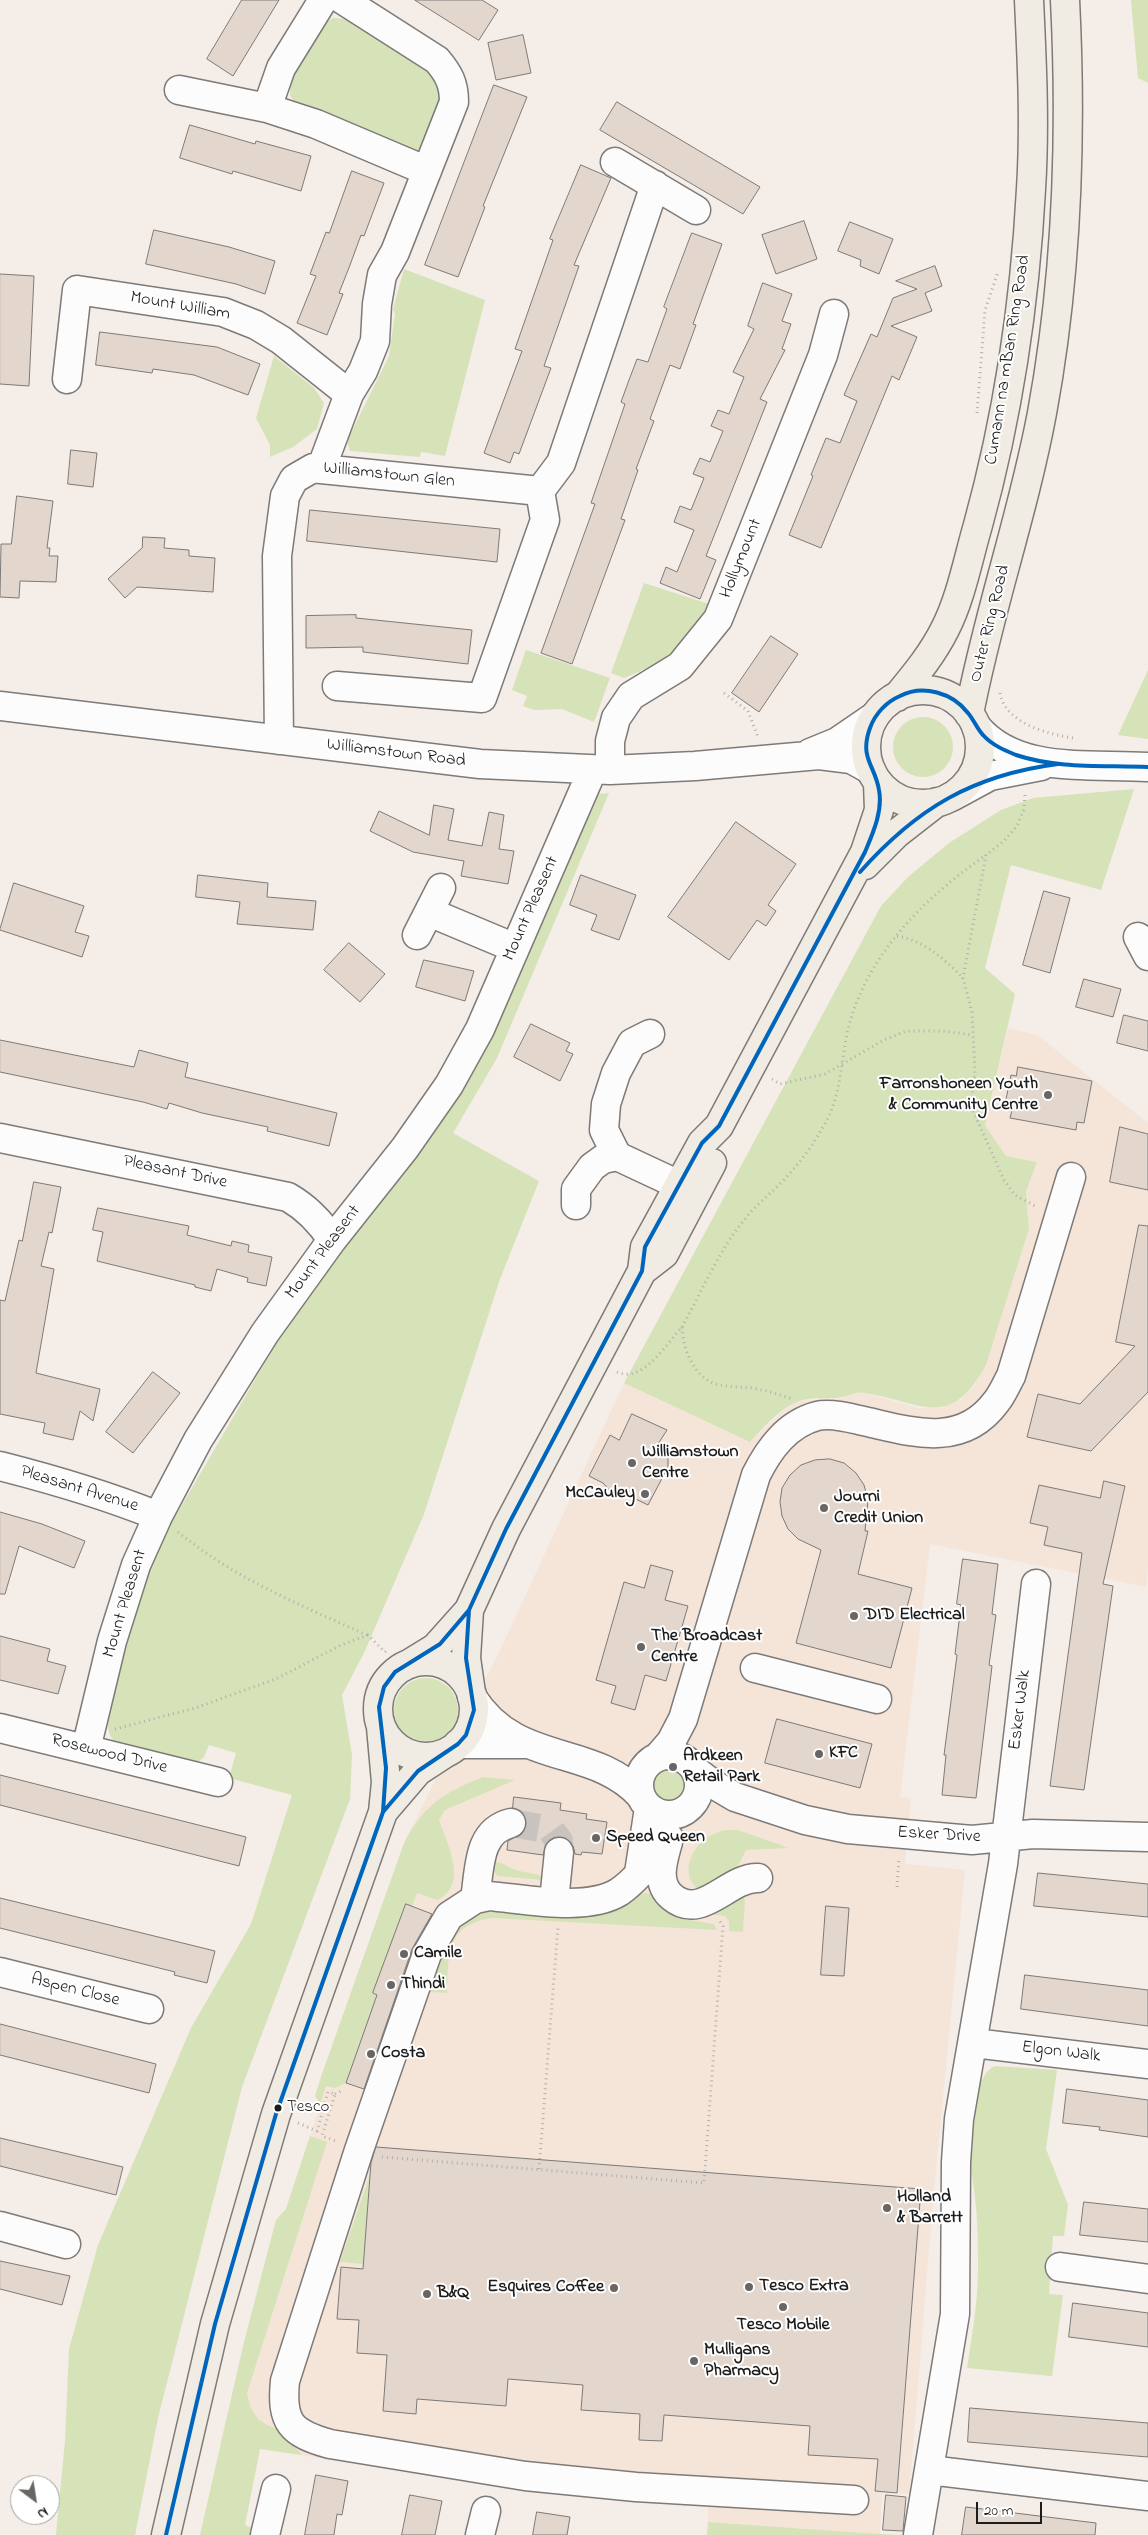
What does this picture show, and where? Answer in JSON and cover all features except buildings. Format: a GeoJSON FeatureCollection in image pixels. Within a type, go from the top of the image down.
{"type":"FeatureCollection","features":[{"type":"Feature","properties":{"kind":"main road","name":"Cumann na mBan Ring Road"},"geometry":{"type":"LineString","coordinates":[[897,697],[929,658],[947,627],[962,582],[989,485],[1008,388],[1024,280],[1031,188],[1033,85],[1029,0]]}},
{"type":"Feature","properties":{"kind":"main road","name":"Cumann na mBan Ring Road"},"geometry":{"type":"LineString","coordinates":[[1014,533],[1042,413],[1059,284],[1069,141],[1065,0]]}},
{"type":"Feature","properties":{"kind":"main road","name":"Outer Ring Road"},"geometry":{"type":"LineString","coordinates":[[972,720],[978,666],[1014,533]]}},
{"type":"Feature","properties":{"kind":"main road"},"geometry":{"type":"LineString","coordinates":[[394,1659],[435,1648],[469,1610],[506,1529],[642,1271],[645,1247],[702,1143],[719,1126],[846,890],[865,852],[877,820],[880,799],[866,752],[868,733],[875,716],[885,705],[897,697],[910,692],[936,692],[960,704],[972,720],[979,741],[979,757],[974,772],[965,786],[884,845],[846,890]]}},
{"type":"Feature","properties":{"kind":"main road"},"geometry":{"type":"LineString","coordinates":[[874,776],[890,794],[905,801],[921,804],[945,799]]}},
{"type":"Feature","properties":{"kind":"main road"},"geometry":{"type":"LineString","coordinates":[[642,1271],[664,1254],[679,1228],[718,1151],[719,1126]]}},
{"type":"Feature","properties":{"kind":"main road"},"geometry":{"type":"LineString","coordinates":[[383,1812],[418,1771],[452,1748],[466,1735],[472,1723],[474,1710],[466,1658],[469,1610]]}},
{"type":"Feature","properties":{"kind":"main road"},"geometry":{"type":"LineString","coordinates":[[394,1659],[443,1664],[460,1676],[472,1695]]}},
{"type":"Feature","properties":{"kind":"main road"},"geometry":{"type":"LineString","coordinates":[[166,2535],[215,2324],[276,2114],[383,1812],[386,1774],[378,1702],[383,1688],[392,1676],[394,1659]]}},
{"type":"Feature","properties":{"kind":"main road"},"geometry":{"type":"LineString","coordinates":[[381,1727],[392,1743],[409,1754],[428,1757],[452,1748]]}},
{"type":"Feature","properties":{"kind":"street"},"geometry":{"type":"LineString","coordinates":[[267,108],[281,68],[323,0]]}},
{"type":"Feature","properties":{"kind":"street"},"geometry":{"type":"LineString","coordinates":[[321,469],[349,394],[363,371],[375,341],[377,304],[382,275],[395,252],[454,102],[454,86],[437,60],[344,0]]}},
{"type":"Feature","properties":{"kind":"street"},"geometry":{"type":"LineString","coordinates":[[178,90],[267,108],[316,124],[427,171]]}},
{"type":"Feature","properties":{"kind":"street"},"geometry":{"type":"LineString","coordinates":[[616,162],[696,210]]}},
{"type":"Feature","properties":{"kind":"street"},"geometry":{"type":"LineString","coordinates":[[337,686],[482,698],[545,520],[540,491],[560,463],[655,185]]}},
{"type":"Feature","properties":{"kind":"street","name":"Mount William"},"geometry":{"type":"LineString","coordinates":[[67,379],[77,290],[223,312],[256,325],[281,340],[349,394]]}},
{"type":"Feature","properties":{"kind":"street","name":"Hollymount"},"geometry":{"type":"LineString","coordinates":[[601,770],[616,718],[631,696],[680,666],[718,619],[823,355],[834,314]]}},
{"type":"Feature","properties":{"kind":"street","name":"Williamstown Glen"},"geometry":{"type":"LineString","coordinates":[[279,740],[277,556],[285,496],[294,479],[313,468],[540,491]]}},
{"type":"Feature","properties":{"kind":"street","name":"Williamstown Road"},"geometry":{"type":"LineString","coordinates":[[0,706],[480,764],[601,770],[695,766],[838,755],[851,759],[874,776]]}},
{"type":"Feature","properties":{"kind":"street","name":"Williamstown Road"},"geometry":{"type":"LineString","coordinates":[[794,757],[837,742],[875,716]]}},
{"type":"Feature","properties":{"kind":"street"},"geometry":{"type":"LineString","coordinates":[[972,720],[989,740],[1004,750],[1021,757],[1065,764],[1148,768]]}},
{"type":"Feature","properties":{"kind":"street"},"geometry":{"type":"LineString","coordinates":[[945,799],[974,784],[1007,771],[1065,764]]}},
{"type":"Feature","properties":{"kind":"street","name":"Mount Pleasent"},"geometry":{"type":"LineString","coordinates":[[89,1738],[112,1641],[133,1574],[158,1516],[198,1440],[265,1333],[332,1240],[405,1148],[449,1085],[480,1029],[515,948],[601,770]]}},
{"type":"Feature","properties":{"kind":"street"},"geometry":{"type":"LineString","coordinates":[[429,912],[515,948]]}},
{"type":"Feature","properties":{"kind":"street"},"geometry":{"type":"LineString","coordinates":[[650,1034],[632,1043],[616,1073],[606,1104],[604,1130],[618,1156],[679,1185]]}},
{"type":"Feature","properties":{"kind":"street","name":"Pleasant Drive"},"geometry":{"type":"LineString","coordinates":[[0,1138],[288,1197],[304,1206],[324,1227],[332,1240]]}},
{"type":"Feature","properties":{"kind":"street"},"geometry":{"type":"LineString","coordinates":[[576,1205],[576,1189],[592,1167],[604,1159],[618,1156]]}},
{"type":"Feature","properties":{"kind":"street"},"geometry":{"type":"LineString","coordinates":[[639,1875],[645,1802],[639,1782],[644,1768],[671,1742],[683,1719],[756,1475],[769,1450],[788,1430],[818,1416],[844,1417],[935,1435],[957,1430],[978,1420],[995,1403],[1011,1376],[1071,1176]]}},
{"type":"Feature","properties":{"kind":"street","name":"Pleasant Avenue"},"geometry":{"type":"LineString","coordinates":[[0,1466],[73,1484],[158,1516]]}},
{"type":"Feature","properties":{"kind":"street","name":"Esker Walk"},"geometry":{"type":"LineString","coordinates":[[918,2535],[955,2314],[957,2142],[1006,1837],[1036,1584]]}},
{"type":"Feature","properties":{"kind":"street"},"geometry":{"type":"LineString","coordinates":[[755,1668],[877,1699]]}},
{"type":"Feature","properties":{"kind":"street"},"geometry":{"type":"LineString","coordinates":[[472,1695],[485,1715],[525,1744],[604,1769],[624,1781],[645,1802],[662,1815],[679,1819]]}},
{"type":"Feature","properties":{"kind":"street"},"geometry":{"type":"LineString","coordinates":[[683,1719],[685,1744],[694,1767],[699,1789],[639,1875],[618,1892],[608,1897],[581,1902],[489,1896],[475,1899],[449,1916],[428,1954],[359,2150],[284,2381],[283,2404],[289,2423],[305,2438],[330,2444],[526,2476],[636,2487],[854,2500]]}},
{"type":"Feature","properties":{"kind":"street","name":"Rosewood Drive"},"geometry":{"type":"LineString","coordinates":[[0,1728],[89,1738],[218,1782]]}},
{"type":"Feature","properties":{"kind":"street"},"geometry":{"type":"LineString","coordinates":[[452,1748],[525,1744]]}},
{"type":"Feature","properties":{"kind":"street"},"geometry":{"type":"LineString","coordinates":[[604,1769],[675,1755],[694,1767]]}},
{"type":"Feature","properties":{"kind":"street","name":"Esker Drive"},"geometry":{"type":"LineString","coordinates":[[694,1767],[713,1784],[736,1797],[789,1816],[826,1825],[972,1840],[1034,1834],[1148,1837]]}},
{"type":"Feature","properties":{"kind":"street","name":"Esker Drive"},"geometry":{"type":"LineString","coordinates":[[679,1819],[709,1799],[736,1797]]}},
{"type":"Feature","properties":{"kind":"street"},"geometry":{"type":"LineString","coordinates":[[679,1819],[662,1869],[662,1880],[668,1893],[682,1903],[695,1904],[707,1902],[741,1882],[758,1878]]}},
{"type":"Feature","properties":{"kind":"street"},"geometry":{"type":"LineString","coordinates":[[475,1899],[486,1840],[500,1826],[511,1823]]}},
{"type":"Feature","properties":{"kind":"street"},"geometry":{"type":"LineString","coordinates":[[557,1901],[559,1852]]}},
{"type":"Feature","properties":{"kind":"street","name":"Aspen Close"},"geometry":{"type":"LineString","coordinates":[[0,1972],[149,2010]]}},
{"type":"Feature","properties":{"kind":"street","name":"Elgon Walk"},"geometry":{"type":"LineString","coordinates":[[974,2043],[1148,2064]]}},
{"type":"Feature","properties":{"kind":"street"},"geometry":{"type":"LineString","coordinates":[[0,2226],[66,2244]]}},
{"type":"Feature","properties":{"kind":"street"},"geometry":{"type":"LineString","coordinates":[[1060,2267],[1148,2279]]}},
{"type":"Feature","properties":{"kind":"street"},"geometry":{"type":"LineString","coordinates":[[929,2470],[1148,2496]]}},
{"type":"Feature","properties":{"kind":"street"},"geometry":{"type":"LineString","coordinates":[[265,2535],[276,2489]]}},
{"type":"Feature","properties":{"kind":"path"},"geometry":{"type":"LineString","coordinates":[[976,415],[985,310],[1001,265]]}},
{"type":"Feature","properties":{"kind":"path"},"geometry":{"type":"LineString","coordinates":[[724,693],[748,711],[757,734]]}},
{"type":"Feature","properties":{"kind":"path"},"geometry":{"type":"LineString","coordinates":[[594,1362],[621,1374],[630,1375],[640,1371],[682,1327],[730,1238],[745,1218],[790,1174],[824,1126],[833,1109],[850,1021],[881,954],[938,892],[1004,841],[1017,826],[1024,809],[1026,792],[1007,771]]}},
{"type":"Feature","properties":{"kind":"path"},"geometry":{"type":"LineString","coordinates":[[986,856],[963,978],[972,1012],[973,1110],[1004,1180],[1015,1195],[1034,1206],[1061,1210]]}},
{"type":"Feature","properties":{"kind":"path"},"geometry":{"type":"LineString","coordinates":[[897,936],[919,942],[946,961],[963,978]]}},
{"type":"Feature","properties":{"kind":"path"},"geometry":{"type":"LineString","coordinates":[[750,1066],[780,1084],[824,1074],[843,1065],[884,1040],[906,1031],[943,1031],[973,1035]]}},
{"type":"Feature","properties":{"kind":"path"},"geometry":{"type":"LineString","coordinates":[[682,1327],[682,1342],[694,1366],[715,1384],[776,1393],[794,1400],[818,1416]]}},
{"type":"Feature","properties":{"kind":"path"},"geometry":{"type":"LineString","coordinates":[[158,1516],[204,1554],[238,1575],[368,1635],[394,1659]]}},
{"type":"Feature","properties":{"kind":"path"},"geometry":{"type":"LineString","coordinates":[[89,1738],[195,1708],[276,1679],[348,1642],[368,1635]]}},
{"type":"Feature","properties":{"kind":"path"},"geometry":{"type":"LineString","coordinates":[[897,1887],[900,1834]]}},
{"type":"Feature","properties":{"kind":"path"},"geometry":{"type":"LineString","coordinates":[[539,2169],[557,1901]]}},
{"type":"Feature","properties":{"kind":"path"},"geometry":{"type":"LineString","coordinates":[[359,2150],[377,2156],[704,2183],[723,1926],[719,1921],[712,1919]]}},
{"type":"Feature","properties":{"kind":"path"},"geometry":{"type":"LineString","coordinates":[[317,2131],[328,2092],[335,2094],[343,2090]]}},
{"type":"Feature","properties":{"kind":"path"},"geometry":{"type":"LineString","coordinates":[[322,2136],[335,2094]]}},
{"type":"Feature","properties":{"kind":"shaded area","name":"Ardkeen Retail Park"},"geometry":{"type":"Polygon","coordinates":[[[1008,1028],[1037,1035],[1148,1123],[1148,1569],[1146,1587],[930,1544],[900,1797],[911,1798],[905,1864],[965,1870],[934,2190],[909,2494],[882,2492],[880,2534],[708,2522],[708,2507],[533,2490],[220,2443],[276,2220],[286,2209],[320,2105],[315,2096],[322,2074],[404,1843],[502,1646],[624,1383],[750,1442],[784,1410],[800,1401],[842,1398],[862,1392],[919,1408],[941,1408],[961,1399],[975,1384],[986,1365],[1029,1229],[1026,1192],[1037,1162],[1006,1156],[985,1125],[1008,1028]]]}},
{"type":"Feature","properties":{"kind":"green space"},"geometry":{"type":"Polygon","coordinates":[[[1131,0],[1148,0],[1148,83],[1138,78],[1131,0]]]}},
{"type":"Feature","properties":{"kind":"green space"},"geometry":{"type":"Polygon","coordinates":[[[333,18],[349,19],[422,64],[439,85],[441,102],[421,149],[414,152],[296,105],[290,95],[291,78],[325,23],[333,18]]]}},
{"type":"Feature","properties":{"kind":"green space"},"geometry":{"type":"Polygon","coordinates":[[[404,269],[485,300],[445,456],[421,452],[420,457],[350,451],[347,441],[389,356],[395,314],[393,309],[404,269]]]}},
{"type":"Feature","properties":{"kind":"green space"},"geometry":{"type":"Polygon","coordinates":[[[274,356],[314,388],[324,403],[317,429],[293,447],[270,457],[270,445],[256,418],[274,356]]]}},
{"type":"Feature","properties":{"kind":"green space"},"geometry":{"type":"Polygon","coordinates":[[[644,583],[709,604],[683,641],[665,658],[624,678],[611,673],[644,583]]]}},
{"type":"Feature","properties":{"kind":"green space"},"geometry":{"type":"Polygon","coordinates":[[[526,650],[610,678],[594,722],[562,709],[534,710],[523,706],[527,696],[512,690],[526,650]]]}},
{"type":"Feature","properties":{"kind":"green space"},"geometry":{"type":"Polygon","coordinates":[[[1148,670],[1148,739],[1118,735],[1148,670]]]}},
{"type":"Feature","properties":{"kind":"green space"},"geometry":{"type":"Polygon","coordinates":[[[923,717],[939,722],[944,726],[948,731],[953,747],[948,763],[944,768],[939,772],[923,777],[907,772],[902,768],[898,763],[893,747],[898,731],[902,726],[907,722],[923,717]]]}},
{"type":"Feature","properties":{"kind":"green space"},"geometry":{"type":"Polygon","coordinates":[[[1134,789],[1101,890],[1011,865],[985,968],[1015,994],[985,1125],[1006,1156],[1037,1162],[1026,1192],[1029,1229],[986,1365],[973,1386],[960,1399],[946,1406],[919,1406],[862,1393],[837,1398],[816,1398],[800,1401],[779,1413],[750,1442],[624,1383],[881,906],[908,877],[949,843],[1001,810],[1033,798],[1134,789]]]}},
{"type":"Feature","properties":{"kind":"green space"},"geometry":{"type":"Polygon","coordinates":[[[609,793],[497,1058],[453,1133],[539,1181],[500,1279],[424,1514],[364,1653],[342,1695],[352,1755],[350,1799],[242,2087],[158,2418],[135,2535],[56,2535],[57,2525],[60,2525],[60,2493],[65,2441],[69,2349],[98,2245],[191,2028],[251,1924],[292,1795],[229,1778],[236,1753],[209,1745],[204,1757],[195,1765],[116,1744],[113,1741],[109,1730],[108,1714],[139,1598],[150,1566],[171,1524],[281,1335],[319,1279],[441,1123],[484,1050],[599,794],[609,793]]]}},
{"type":"Feature","properties":{"kind":"green space"},"geometry":{"type":"Polygon","coordinates":[[[420,1678],[432,1678],[449,1687],[456,1698],[458,1710],[456,1722],[449,1733],[432,1742],[420,1742],[408,1737],[399,1728],[394,1716],[394,1704],[399,1692],[408,1683],[420,1678]]]}},
{"type":"Feature","properties":{"kind":"green space"},"geometry":{"type":"Polygon","coordinates":[[[669,1770],[680,1775],[685,1786],[680,1797],[669,1802],[658,1797],[653,1786],[658,1775],[669,1770]]]}},
{"type":"Feature","properties":{"kind":"green space"},"geometry":{"type":"Polygon","coordinates":[[[483,1777],[515,1780],[445,1810],[439,1820],[451,1853],[454,1875],[452,1885],[447,1893],[437,1900],[417,1893],[346,2083],[335,2088],[326,2086],[320,2104],[315,2096],[322,2074],[404,1843],[419,1819],[436,1802],[457,1788],[483,1777]]]}},
{"type":"Feature","properties":{"kind":"green space"},"geometry":{"type":"Polygon","coordinates":[[[725,1830],[738,1830],[789,1848],[746,1850],[736,1870],[702,1891],[695,1886],[691,1879],[689,1865],[691,1857],[706,1838],[725,1830]]]}},
{"type":"Feature","properties":{"kind":"green space"},"geometry":{"type":"Polygon","coordinates":[[[496,1862],[515,1870],[540,1875],[544,1877],[543,1880],[498,1876],[493,1871],[491,1864],[496,1862]]]}},
{"type":"Feature","properties":{"kind":"green space"},"geometry":{"type":"Polygon","coordinates":[[[647,1893],[653,1895],[684,1919],[714,1924],[717,1930],[491,1918],[476,1922],[457,1935],[452,1944],[448,1966],[447,1993],[430,1992],[448,1940],[458,1925],[470,1916],[504,1909],[603,1915],[640,1894],[647,1893]]]}},
{"type":"Feature","properties":{"kind":"green space"},"geometry":{"type":"Polygon","coordinates":[[[742,1893],[745,1901],[743,1932],[729,1931],[729,1922],[725,1916],[698,1912],[742,1893]]]}},
{"type":"Feature","properties":{"kind":"green space"},"geometry":{"type":"Polygon","coordinates":[[[995,2066],[1057,2070],[1046,2149],[1068,2205],[1064,2236],[1053,2236],[1049,2294],[1063,2295],[1052,2376],[967,2368],[978,2281],[977,2215],[970,2158],[971,2129],[976,2096],[987,2072],[995,2066]]]}},
{"type":"Feature","properties":{"kind":"green space"},"geometry":{"type":"Polygon","coordinates":[[[310,2136],[327,2142],[247,2393],[250,2406],[258,2419],[278,2429],[302,2455],[260,2449],[245,2525],[254,2529],[256,2535],[200,2535],[244,2342],[276,2220],[286,2209],[310,2136]]]}},
{"type":"Feature","properties":{"kind":"green space"},"geometry":{"type":"Polygon","coordinates":[[[371,2172],[363,2264],[340,2262],[371,2172]]]}},
{"type":"Feature","properties":{"kind":"green space"},"geometry":{"type":"Polygon","coordinates":[[[708,2522],[880,2534],[899,2535],[707,2535],[708,2522]]]}},
{"type":"Feature","properties":{"kind":"tunnel"},"geometry":{"type":"LineString","coordinates":[[511,1823],[551,1830],[559,1841],[559,1852]]}},
{"type":"Feature","properties":{"kind":"transit line"},"geometry":{"type":"LineString","coordinates":[[383,1812],[418,1771],[458,1744],[466,1735],[474,1710],[466,1658],[469,1610],[506,1529],[642,1271],[645,1247],[702,1143],[719,1126],[865,852],[880,806],[877,781],[866,747],[870,728],[878,713],[890,702],[909,692],[937,692],[962,706],[981,733],[990,742],[1016,755],[1048,762],[1081,766],[1148,767]]}},
{"type":"Feature","properties":{"kind":"transit line"},"geometry":{"type":"LineString","coordinates":[[860,872],[881,849],[903,830],[948,798],[973,786],[999,777],[1027,769],[1058,764]]}},
{"type":"Feature","properties":{"kind":"transit line"},"geometry":{"type":"LineString","coordinates":[[166,2535],[215,2324],[276,2114],[383,1812],[386,1768],[379,1707],[384,1687],[395,1672],[440,1644],[469,1610]]}},
{"type":"Feature","properties":{"kind":"place","name":"Farronshoneen Youth & Community Centre"},"geometry":{"type":"Point","coordinates":[1048,1095]}},
{"type":"Feature","properties":{"kind":"place","name":"Williamstown Centre"},"geometry":{"type":"Point","coordinates":[632,1463]}},
{"type":"Feature","properties":{"kind":"place","name":"McCauley"},"geometry":{"type":"Point","coordinates":[645,1494]}},
{"type":"Feature","properties":{"kind":"place","name":"Journi Credit Union"},"geometry":{"type":"Point","coordinates":[824,1508]}},
{"type":"Feature","properties":{"kind":"place","name":"DID Electrical"},"geometry":{"type":"Point","coordinates":[854,1616]}},
{"type":"Feature","properties":{"kind":"place","name":"The Broadcast Centre"},"geometry":{"type":"Point","coordinates":[641,1647]}},
{"type":"Feature","properties":{"kind":"place","name":"KFC"},"geometry":{"type":"Point","coordinates":[819,1754]}},
{"type":"Feature","properties":{"kind":"place","name":"Ardkeen Retail Park"},"geometry":{"type":"Point","coordinates":[673,1767]}},
{"type":"Feature","properties":{"kind":"place","name":"Speed Queen"},"geometry":{"type":"Point","coordinates":[596,1838]}},
{"type":"Feature","properties":{"kind":"place","name":"Camile"},"geometry":{"type":"Point","coordinates":[404,1954]}},
{"type":"Feature","properties":{"kind":"place","name":"Thindi"},"geometry":{"type":"Point","coordinates":[391,1985]}},
{"type":"Feature","properties":{"kind":"place","name":"Costa"},"geometry":{"type":"Point","coordinates":[371,2054]}},
{"type":"Feature","properties":{"kind":"place","name":"Tesco"},"geometry":{"type":"Point","coordinates":[278,2108]}},
{"type":"Feature","properties":{"kind":"place","name":"Holland & Barrett"},"geometry":{"type":"Point","coordinates":[887,2208]}},
{"type":"Feature","properties":{"kind":"place","name":"Tesco Extra"},"geometry":{"type":"Point","coordinates":[749,2287]}},
{"type":"Feature","properties":{"kind":"place","name":"Esquires Coffee"},"geometry":{"type":"Point","coordinates":[614,2288]}},
{"type":"Feature","properties":{"kind":"place","name":"B&Q"},"geometry":{"type":"Point","coordinates":[427,2294]}},
{"type":"Feature","properties":{"kind":"place","name":"Tesco Mobile"},"geometry":{"type":"Point","coordinates":[783,2307]}},
{"type":"Feature","properties":{"kind":"place","name":"Mulligans Pharmacy"},"geometry":{"type":"Point","coordinates":[694,2361]}}]}
